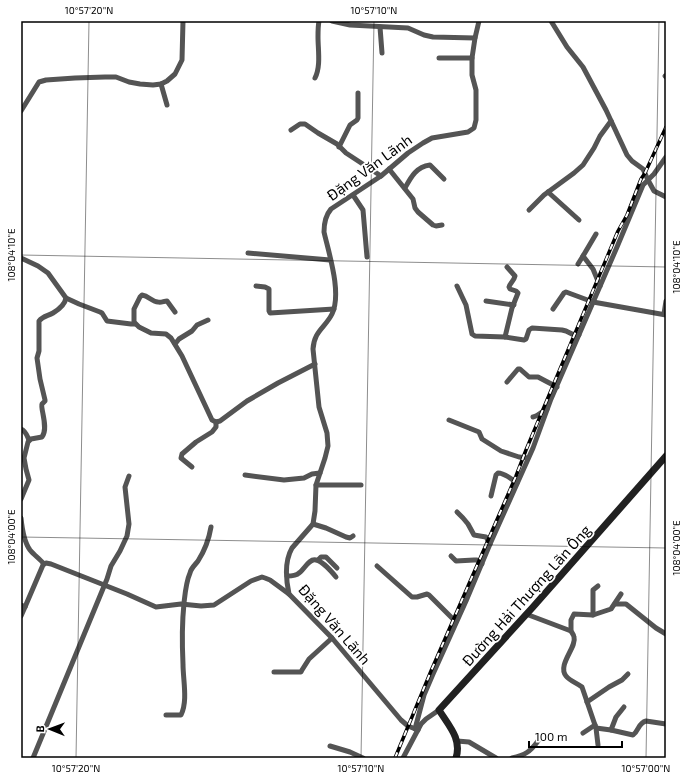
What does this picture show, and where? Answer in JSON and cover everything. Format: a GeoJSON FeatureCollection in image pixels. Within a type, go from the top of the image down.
{"type":"FeatureCollection","features":[{"type":"Feature","properties":{"kind":"street"},"geometry":{"type":"LineString","coordinates":[[21,111],[38,82],[46,80],[116,77],[129,82],[153,85],[161,84],[167,81],[174,74],[182,60],[183,21]]}},
{"type":"Feature","properties":{"kind":"street"},"geometry":{"type":"LineString","coordinates":[[315,78],[318,61],[319,21]]}},
{"type":"Feature","properties":{"kind":"street"},"geometry":{"type":"LineString","coordinates":[[332,21],[350,25],[373,24],[408,28],[433,37],[475,38]]}},
{"type":"Feature","properties":{"kind":"street","name":"Đặng Văn Lãnh"},"geometry":{"type":"LineString","coordinates":[[416,729],[408,726],[400,720],[332,638],[289,594],[287,562],[289,552],[313,524],[316,485],[327,451],[327,433],[319,407],[313,349],[316,335],[329,320],[334,309],[336,294],[334,276],[324,232],[325,218],[331,209],[381,176],[408,153],[423,143],[432,138],[468,132],[474,128],[476,120],[476,90],[472,75],[472,58],[479,21]]}},
{"type":"Feature","properties":{"kind":"street"},"geometry":{"type":"LineString","coordinates":[[551,21],[583,67],[627,155],[632,161],[643,168],[654,191],[666,197]]}},
{"type":"Feature","properties":{"kind":"street"},"geometry":{"type":"LineString","coordinates":[[380,26],[382,53]]}},
{"type":"Feature","properties":{"kind":"street"},"geometry":{"type":"LineString","coordinates":[[439,58],[472,58]]}},
{"type":"Feature","properties":{"kind":"street"},"geometry":{"type":"LineString","coordinates":[[161,84],[167,105]]}},
{"type":"Feature","properties":{"kind":"street"},"geometry":{"type":"LineString","coordinates":[[340,147],[350,124],[358,118],[358,93]]}},
{"type":"Feature","properties":{"kind":"street"},"geometry":{"type":"LineString","coordinates":[[529,210],[548,192],[583,165],[600,136],[611,121]]}},
{"type":"Feature","properties":{"kind":"street"},"geometry":{"type":"LineString","coordinates":[[291,130],[300,124],[305,124],[337,144],[346,153],[381,176]]}},
{"type":"Feature","properties":{"kind":"street"},"geometry":{"type":"LineString","coordinates":[[403,758],[416,729],[424,695],[528,458],[593,302],[618,247],[643,184],[654,174],[666,157]]}},
{"type":"Feature","properties":{"kind":"street"},"geometry":{"type":"LineString","coordinates":[[405,188],[413,174],[425,166],[430,165],[433,167],[444,179]]}},
{"type":"Feature","properties":{"kind":"street"},"geometry":{"type":"LineString","coordinates":[[389,170],[413,199],[415,208],[418,212],[433,225],[442,225]]}},
{"type":"Feature","properties":{"kind":"street"},"geometry":{"type":"LineString","coordinates":[[548,192],[579,220]]}},
{"type":"Feature","properties":{"kind":"street"},"geometry":{"type":"LineString","coordinates":[[353,195],[363,210],[367,257]]}},
{"type":"Feature","properties":{"kind":"street"},"geometry":{"type":"LineString","coordinates":[[578,264],[596,234]]}},
{"type":"Feature","properties":{"kind":"street"},"geometry":{"type":"LineString","coordinates":[[248,252],[330,260]]}},
{"type":"Feature","properties":{"kind":"street"},"geometry":{"type":"LineString","coordinates":[[583,256],[593,269],[600,286]]}},
{"type":"Feature","properties":{"kind":"street"},"geometry":{"type":"LineString","coordinates":[[21,258],[38,266],[48,274],[66,298],[102,313],[107,321],[135,324],[151,333],[166,334],[171,338],[182,356],[212,420],[216,422]]}},
{"type":"Feature","properties":{"kind":"street"},"geometry":{"type":"LineString","coordinates":[[505,337],[518,293],[509,287],[515,276],[507,268]]}},
{"type":"Feature","properties":{"kind":"street"},"geometry":{"type":"LineString","coordinates":[[256,286],[269,289],[270,313],[334,309]]}},
{"type":"Feature","properties":{"kind":"street"},"geometry":{"type":"LineString","coordinates":[[457,286],[466,305],[472,334],[474,336],[505,337],[524,340],[526,339],[529,330],[532,328],[562,330],[579,335]]}},
{"type":"Feature","properties":{"kind":"street"},"geometry":{"type":"LineString","coordinates":[[553,309],[566,292],[593,302],[665,314],[666,301]]}},
{"type":"Feature","properties":{"kind":"street"},"geometry":{"type":"LineString","coordinates":[[135,324],[134,309],[142,295],[156,302],[165,300],[168,301],[176,312]]}},
{"type":"Feature","properties":{"kind":"street"},"geometry":{"type":"LineString","coordinates":[[29,440],[42,437],[45,433],[42,404],[45,400],[37,358],[39,351],[39,321],[43,317],[54,312],[65,302],[66,298]]}},
{"type":"Feature","properties":{"kind":"street"},"geometry":{"type":"LineString","coordinates":[[486,301],[514,305]]}},
{"type":"Feature","properties":{"kind":"street"},"geometry":{"type":"LineString","coordinates":[[175,344],[179,339],[192,331],[197,325],[208,320]]}},
{"type":"Feature","properties":{"kind":"street"},"geometry":{"type":"LineString","coordinates":[[216,422],[220,421],[247,401],[314,364]]}},
{"type":"Feature","properties":{"kind":"street"},"geometry":{"type":"LineString","coordinates":[[507,382],[518,369],[520,369],[529,377],[538,376],[557,387]]}},
{"type":"Feature","properties":{"kind":"street"},"geometry":{"type":"LineString","coordinates":[[533,417],[548,409]]}},
{"type":"Feature","properties":{"kind":"street"},"geometry":{"type":"LineString","coordinates":[[449,420],[479,432],[482,439],[502,451],[519,457],[528,458]]}},
{"type":"Feature","properties":{"kind":"street"},"geometry":{"type":"LineString","coordinates":[[192,467],[181,458],[182,454],[196,442],[212,432],[216,427],[216,422]]}},
{"type":"Feature","properties":{"kind":"street"},"geometry":{"type":"LineString","coordinates":[[21,429],[29,440],[24,458],[29,480],[21,499]]}},
{"type":"Feature","properties":{"kind":"street","name":"Đường Hải Thượng Lãn Ông"},"geometry":{"type":"LineString","coordinates":[[439,710],[666,456]]}},
{"type":"Feature","properties":{"kind":"street"},"geometry":{"type":"LineString","coordinates":[[245,475],[284,480],[304,478],[312,474],[320,473]]}},
{"type":"Feature","properties":{"kind":"street"},"geometry":{"type":"LineString","coordinates":[[491,496],[496,475],[498,473],[504,474],[517,483]]}},
{"type":"Feature","properties":{"kind":"street"},"geometry":{"type":"LineString","coordinates":[[33,758],[110,569],[127,536],[129,524],[125,487],[129,476]]}},
{"type":"Feature","properties":{"kind":"street"},"geometry":{"type":"LineString","coordinates":[[316,485],[361,485]]}},
{"type":"Feature","properties":{"kind":"street"},"geometry":{"type":"LineString","coordinates":[[457,512],[468,524],[474,535],[486,537],[490,544]]}},
{"type":"Feature","properties":{"kind":"street"},"geometry":{"type":"LineString","coordinates":[[21,518],[27,544],[30,550],[44,564],[50,564],[126,594],[154,607],[184,604],[201,606],[214,605],[251,581],[262,577],[270,580],[289,594]]}},
{"type":"Feature","properties":{"kind":"street"},"geometry":{"type":"LineString","coordinates":[[313,524],[348,538],[353,536]]}},
{"type":"Feature","properties":{"kind":"street"},"geometry":{"type":"LineString","coordinates":[[166,715],[181,715],[184,704],[185,697],[182,663],[184,604],[190,572],[206,546],[211,527]]}},
{"type":"Feature","properties":{"kind":"street"},"geometry":{"type":"LineString","coordinates":[[451,556],[456,561],[477,560],[482,564]]}},
{"type":"Feature","properties":{"kind":"street"},"geometry":{"type":"LineString","coordinates":[[287,576],[298,574],[312,560],[318,560],[321,557],[326,557],[337,568]]}},
{"type":"Feature","properties":{"kind":"street"},"geometry":{"type":"LineString","coordinates":[[318,560],[336,576]]}},
{"type":"Feature","properties":{"kind":"street"},"geometry":{"type":"LineString","coordinates":[[21,616],[23,606],[44,564]]}},
{"type":"Feature","properties":{"kind":"street"},"geometry":{"type":"LineString","coordinates":[[377,566],[412,597],[427,594],[429,595],[456,622]]}},
{"type":"Feature","properties":{"kind":"street"},"geometry":{"type":"LineString","coordinates":[[593,614],[593,590],[598,586]]}},
{"type":"Feature","properties":{"kind":"street"},"geometry":{"type":"LineString","coordinates":[[598,745],[595,727],[582,687],[578,683],[568,679],[564,674],[565,663],[574,640],[574,635],[571,631],[571,620],[574,614],[593,614],[611,609],[621,594]]}},
{"type":"Feature","properties":{"kind":"street"},"geometry":{"type":"LineString","coordinates":[[615,604],[626,604],[666,634]]}},
{"type":"Feature","properties":{"kind":"street"},"geometry":{"type":"LineString","coordinates":[[526,614],[571,631]]}},
{"type":"Feature","properties":{"kind":"street"},"geometry":{"type":"LineString","coordinates":[[274,672],[301,672],[309,659],[332,638]]}},
{"type":"Feature","properties":{"kind":"street"},"geometry":{"type":"LineString","coordinates":[[587,702],[622,680],[628,674]]}},
{"type":"Feature","properties":{"kind":"street"},"geometry":{"type":"LineString","coordinates":[[611,730],[616,717],[624,707]]}},
{"type":"Feature","properties":{"kind":"street"},"geometry":{"type":"LineString","coordinates":[[416,729],[426,719],[439,710],[455,735],[458,751],[456,758]]}},
{"type":"Feature","properties":{"kind":"street"},"geometry":{"type":"LineString","coordinates":[[583,733],[595,727],[633,734],[636,733],[641,723],[646,721],[666,724]]}},
{"type":"Feature","properties":{"kind":"street"},"geometry":{"type":"LineString","coordinates":[[457,741],[469,742],[496,758]]}},
{"type":"Feature","properties":{"kind":"street"},"geometry":{"type":"LineString","coordinates":[[512,758],[526,754],[538,741]]}},
{"type":"Feature","properties":{"kind":"street"},"geometry":{"type":"LineString","coordinates":[[330,746],[350,752],[362,758]]}},
{"type":"Feature","properties":{"kind":"railway"},"geometry":{"type":"LineString","coordinates":[[395,758],[431,671],[516,476],[618,231],[627,215],[641,179],[666,127]]}}]}
